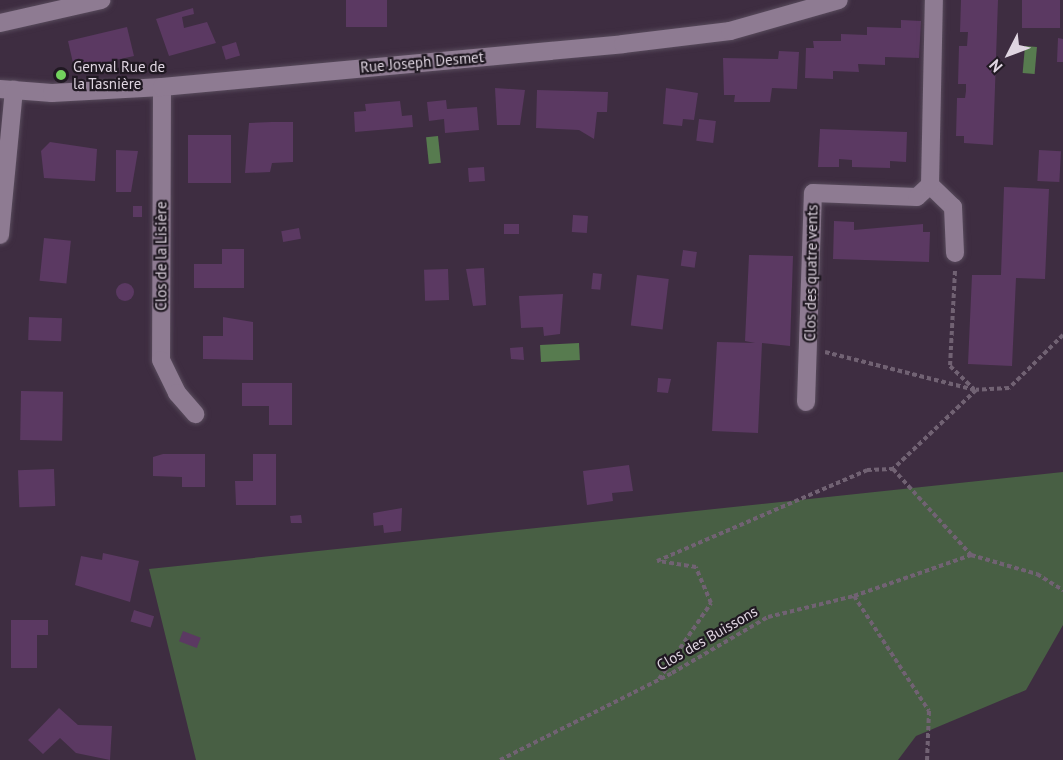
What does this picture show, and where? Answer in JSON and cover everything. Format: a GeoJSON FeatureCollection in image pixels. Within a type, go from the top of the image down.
{"type":"FeatureCollection","features":[{"type":"Feature","properties":{"kind":"street"},"geometry":{"type":"LineString","coordinates":[[0,23],[101,0]]}},
{"type":"Feature","properties":{"kind":"street","name":"Rue Joseph Desmet"},"geometry":{"type":"LineString","coordinates":[[7,89],[52,93],[162,87],[700,36],[839,0]]}},
{"type":"Feature","properties":{"kind":"street"},"geometry":{"type":"LineString","coordinates":[[934,0],[930,185],[953,207],[956,253]]}},
{"type":"Feature","properties":{"kind":"street","name":"Clos de la Lisière"},"geometry":{"type":"LineString","coordinates":[[162,87],[161,360],[177,393],[195,414]]}},
{"type":"Feature","properties":{"kind":"street"},"geometry":{"type":"LineString","coordinates":[[0,235],[7,89]]}},
{"type":"Feature","properties":{"kind":"street","name":"Clos des quatre vents"},"geometry":{"type":"LineString","coordinates":[[806,402],[813,193],[917,197],[930,185]]}},
{"type":"Feature","properties":{"kind":"path"},"geometry":{"type":"LineString","coordinates":[[956,253],[950,366],[976,390]]}},
{"type":"Feature","properties":{"kind":"path"},"geometry":{"type":"LineString","coordinates":[[809,348],[976,390],[1009,388],[1063,335]]}},
{"type":"Feature","properties":{"kind":"path"},"geometry":{"type":"LineString","coordinates":[[657,681],[711,603],[696,567],[657,561],[867,470],[893,469],[976,390]]}},
{"type":"Feature","properties":{"kind":"path"},"geometry":{"type":"LineString","coordinates":[[893,469],[971,555],[1037,574],[1063,590]]}},
{"type":"Feature","properties":{"kind":"path","name":"Clos des Buissons"},"geometry":{"type":"LineString","coordinates":[[500,760],[657,681],[768,617],[854,596],[971,555]]}},
{"type":"Feature","properties":{"kind":"path"},"geometry":{"type":"LineString","coordinates":[[854,596],[929,711],[927,760]]}},
{"type":"Feature","properties":{"kind":"shaded area"},"geometry":{"type":"Polygon","coordinates":[[[1025,46],[1037,47],[1035,74],[1023,73],[1025,46]]]}},
{"type":"Feature","properties":{"kind":"shaded area"},"geometry":{"type":"Polygon","coordinates":[[[438,136],[441,163],[429,164],[426,137],[438,136]]]}},
{"type":"Feature","properties":{"kind":"shaded area"},"geometry":{"type":"Polygon","coordinates":[[[579,343],[580,360],[541,362],[540,345],[579,343]]]}},
{"type":"Feature","properties":{"kind":"shaded area"},"geometry":{"type":"Polygon","coordinates":[[[1063,472],[1063,625],[1026,690],[916,736],[898,760],[196,760],[149,569],[1063,472]]]}},
{"type":"Feature","properties":{"kind":"building"},"geometry":{"type":"Polygon","coordinates":[[[346,0],[387,0],[387,27],[346,27],[346,0]]]}},
{"type":"Feature","properties":{"kind":"building"},"geometry":{"type":"Polygon","coordinates":[[[961,0],[998,0],[993,145],[964,143],[964,136],[956,136],[957,98],[965,98],[966,91],[966,84],[958,84],[959,46],[967,46],[968,32],[960,32],[961,0]]]}},
{"type":"Feature","properties":{"kind":"building"},"geometry":{"type":"Polygon","coordinates":[[[1022,0],[1060,0],[1060,28],[1022,28],[1022,0]]]}},
{"type":"Feature","properties":{"kind":"building"},"geometry":{"type":"Polygon","coordinates":[[[193,8],[194,14],[182,17],[184,28],[207,22],[216,43],[169,56],[156,19],[193,8]]]}},
{"type":"Feature","properties":{"kind":"building"},"geometry":{"type":"Polygon","coordinates":[[[901,20],[921,21],[919,58],[885,57],[885,65],[858,64],[859,72],[833,71],[833,79],[805,78],[806,48],[814,48],[813,41],[841,41],[841,34],[867,35],[867,27],[901,28],[901,20]]]}},
{"type":"Feature","properties":{"kind":"building"},"geometry":{"type":"Polygon","coordinates":[[[127,27],[134,56],[107,62],[73,63],[68,41],[127,27]]]}},
{"type":"Feature","properties":{"kind":"building"},"geometry":{"type":"Polygon","coordinates":[[[1058,38],[1063,39],[1063,62],[1057,62],[1058,38]]]}},
{"type":"Feature","properties":{"kind":"building"},"geometry":{"type":"Polygon","coordinates":[[[236,42],[240,55],[226,60],[222,46],[236,42]]]}},
{"type":"Feature","properties":{"kind":"building"},"geometry":{"type":"Polygon","coordinates":[[[779,51],[799,52],[797,89],[772,88],[770,102],[734,102],[735,95],[724,95],[723,58],[778,59],[779,51]]]}},
{"type":"Feature","properties":{"kind":"building"},"geometry":{"type":"Polygon","coordinates":[[[495,88],[525,90],[520,125],[497,125],[495,88]]]}},
{"type":"Feature","properties":{"kind":"building"},"geometry":{"type":"Polygon","coordinates":[[[666,88],[698,93],[694,120],[683,119],[682,126],[663,124],[666,88]]]}},
{"type":"Feature","properties":{"kind":"building"},"geometry":{"type":"Polygon","coordinates":[[[537,90],[608,92],[607,112],[597,112],[594,139],[579,130],[536,128],[537,90]]]}},
{"type":"Feature","properties":{"kind":"building"},"geometry":{"type":"Polygon","coordinates":[[[446,100],[447,109],[477,107],[479,130],[445,133],[444,119],[429,121],[427,102],[446,100]]]}},
{"type":"Feature","properties":{"kind":"building"},"geometry":{"type":"Polygon","coordinates":[[[400,101],[402,116],[412,115],[413,127],[355,132],[354,112],[366,111],[365,104],[400,101]]]}},
{"type":"Feature","properties":{"kind":"building"},"geometry":{"type":"Polygon","coordinates":[[[699,119],[716,121],[713,143],[696,141],[699,119]]]}},
{"type":"Feature","properties":{"kind":"building"},"geometry":{"type":"Polygon","coordinates":[[[293,122],[293,162],[272,163],[270,172],[245,173],[249,123],[293,122]]]}},
{"type":"Feature","properties":{"kind":"building"},"geometry":{"type":"Polygon","coordinates":[[[820,129],[907,132],[906,162],[890,161],[890,168],[852,167],[852,160],[839,159],[839,167],[818,167],[820,129]]]}},
{"type":"Feature","properties":{"kind":"building"},"geometry":{"type":"Polygon","coordinates":[[[188,135],[231,135],[231,183],[188,183],[188,135]]]}},
{"type":"Feature","properties":{"kind":"building"},"geometry":{"type":"Polygon","coordinates":[[[50,142],[97,149],[95,181],[44,178],[41,151],[50,142]]]}},
{"type":"Feature","properties":{"kind":"building"},"geometry":{"type":"Polygon","coordinates":[[[116,150],[138,151],[131,192],[116,192],[116,150]]]}},
{"type":"Feature","properties":{"kind":"building"},"geometry":{"type":"Polygon","coordinates":[[[1039,150],[1061,151],[1059,182],[1037,181],[1039,150]]]}},
{"type":"Feature","properties":{"kind":"building"},"geometry":{"type":"Polygon","coordinates":[[[484,167],[485,181],[469,182],[468,168],[484,167]]]}},
{"type":"Feature","properties":{"kind":"building"},"geometry":{"type":"Polygon","coordinates":[[[1004,187],[1049,189],[1045,279],[1016,278],[1012,366],[968,364],[972,275],[1001,275],[1004,187]]]}},
{"type":"Feature","properties":{"kind":"building"},"geometry":{"type":"Polygon","coordinates":[[[133,206],[142,206],[142,217],[133,217],[133,206]]]}},
{"type":"Feature","properties":{"kind":"building"},"geometry":{"type":"Polygon","coordinates":[[[573,215],[588,216],[587,233],[572,232],[573,215]]]}},
{"type":"Feature","properties":{"kind":"building"},"geometry":{"type":"Polygon","coordinates":[[[834,221],[854,222],[854,230],[923,224],[923,232],[930,232],[929,262],[833,259],[834,221]]]}},
{"type":"Feature","properties":{"kind":"building"},"geometry":{"type":"Polygon","coordinates":[[[504,224],[519,224],[519,234],[504,234],[504,224]]]}},
{"type":"Feature","properties":{"kind":"building"},"geometry":{"type":"Polygon","coordinates":[[[299,228],[301,239],[283,242],[281,231],[299,228]]]}},
{"type":"Feature","properties":{"kind":"building"},"geometry":{"type":"Polygon","coordinates":[[[44,238],[71,241],[66,284],[40,281],[44,238]]]}},
{"type":"Feature","properties":{"kind":"building"},"geometry":{"type":"Polygon","coordinates":[[[222,249],[244,249],[244,288],[194,288],[194,264],[222,264],[222,249]]]}},
{"type":"Feature","properties":{"kind":"building"},"geometry":{"type":"Polygon","coordinates":[[[683,250],[697,252],[695,268],[681,266],[683,250]]]}},
{"type":"Feature","properties":{"kind":"building"},"geometry":{"type":"Polygon","coordinates":[[[749,255],[793,256],[790,346],[762,343],[758,433],[712,431],[717,342],[755,343],[745,341],[749,255]]]}},
{"type":"Feature","properties":{"kind":"building"},"geometry":{"type":"Polygon","coordinates":[[[484,268],[486,305],[473,306],[466,269],[484,268]]]}},
{"type":"Feature","properties":{"kind":"building"},"geometry":{"type":"Polygon","coordinates":[[[448,269],[449,300],[425,301],[424,270],[448,269]]]}},
{"type":"Feature","properties":{"kind":"building"},"geometry":{"type":"Polygon","coordinates":[[[593,273],[602,274],[600,290],[591,289],[593,273]]]}},
{"type":"Feature","properties":{"kind":"building"},"geometry":{"type":"Polygon","coordinates":[[[637,275],[669,279],[663,330],[631,326],[637,275]]]}},
{"type":"Feature","properties":{"kind":"building"},"geometry":{"type":"Polygon","coordinates":[[[125,283],[133,288],[134,292],[129,300],[125,301],[117,296],[116,292],[121,284],[125,283]]]}},
{"type":"Feature","properties":{"kind":"building"},"geometry":{"type":"Polygon","coordinates":[[[563,294],[560,334],[544,336],[543,327],[521,328],[519,296],[563,294]]]}},
{"type":"Feature","properties":{"kind":"building"},"geometry":{"type":"Polygon","coordinates":[[[29,317],[62,318],[61,341],[28,340],[29,317]]]}},
{"type":"Feature","properties":{"kind":"building"},"geometry":{"type":"Polygon","coordinates":[[[223,317],[253,322],[253,360],[203,359],[203,336],[223,336],[223,317]]]}},
{"type":"Feature","properties":{"kind":"building"},"geometry":{"type":"Polygon","coordinates":[[[523,347],[524,360],[511,359],[510,348],[523,347]]]}},
{"type":"Feature","properties":{"kind":"building"},"geometry":{"type":"Polygon","coordinates":[[[658,378],[671,379],[668,393],[657,392],[658,378]]]}},
{"type":"Feature","properties":{"kind":"building"},"geometry":{"type":"Polygon","coordinates":[[[242,383],[292,383],[292,425],[269,425],[269,406],[242,406],[242,383]]]}},
{"type":"Feature","properties":{"kind":"building"},"geometry":{"type":"Polygon","coordinates":[[[21,391],[63,392],[62,441],[20,440],[21,391]]]}},
{"type":"Feature","properties":{"kind":"building"},"geometry":{"type":"Polygon","coordinates":[[[163,454],[205,454],[205,487],[182,487],[182,477],[153,476],[153,457],[163,454]]]}},
{"type":"Feature","properties":{"kind":"building"},"geometry":{"type":"Polygon","coordinates":[[[253,454],[276,454],[276,505],[236,505],[235,481],[253,481],[253,454]]]}},
{"type":"Feature","properties":{"kind":"building"},"geometry":{"type":"Polygon","coordinates":[[[629,465],[633,491],[612,493],[613,501],[587,505],[583,471],[629,465]]]}},
{"type":"Feature","properties":{"kind":"building"},"geometry":{"type":"Polygon","coordinates":[[[54,469],[55,506],[19,507],[18,470],[54,469]]]}},
{"type":"Feature","properties":{"kind":"building"},"geometry":{"type":"Polygon","coordinates":[[[402,508],[401,531],[384,533],[383,525],[374,526],[373,513],[402,508]]]}},
{"type":"Feature","properties":{"kind":"building"},"geometry":{"type":"Polygon","coordinates":[[[301,515],[302,523],[291,523],[290,516],[301,515]]]}},
{"type":"Feature","properties":{"kind":"building"},"geometry":{"type":"Polygon","coordinates":[[[103,553],[139,561],[130,602],[75,585],[81,556],[102,560],[103,553]]]}},
{"type":"Feature","properties":{"kind":"building"},"geometry":{"type":"Polygon","coordinates":[[[134,610],[154,616],[151,628],[130,621],[134,610]]]}},
{"type":"Feature","properties":{"kind":"building"},"geometry":{"type":"Polygon","coordinates":[[[11,620],[48,620],[48,635],[37,635],[37,668],[11,668],[11,620]]]}},
{"type":"Feature","properties":{"kind":"building"},"geometry":{"type":"Polygon","coordinates":[[[183,631],[201,638],[197,648],[179,641],[183,631]]]}},
{"type":"Feature","properties":{"kind":"building"},"geometry":{"type":"Polygon","coordinates":[[[59,708],[78,725],[112,726],[110,760],[76,753],[60,738],[43,754],[28,740],[59,708]]]}},
{"type":"Feature","properties":{"kind":"place","name":"Genval Rue de la Tasnière"},"geometry":{"type":"Point","coordinates":[61,75]}}]}
